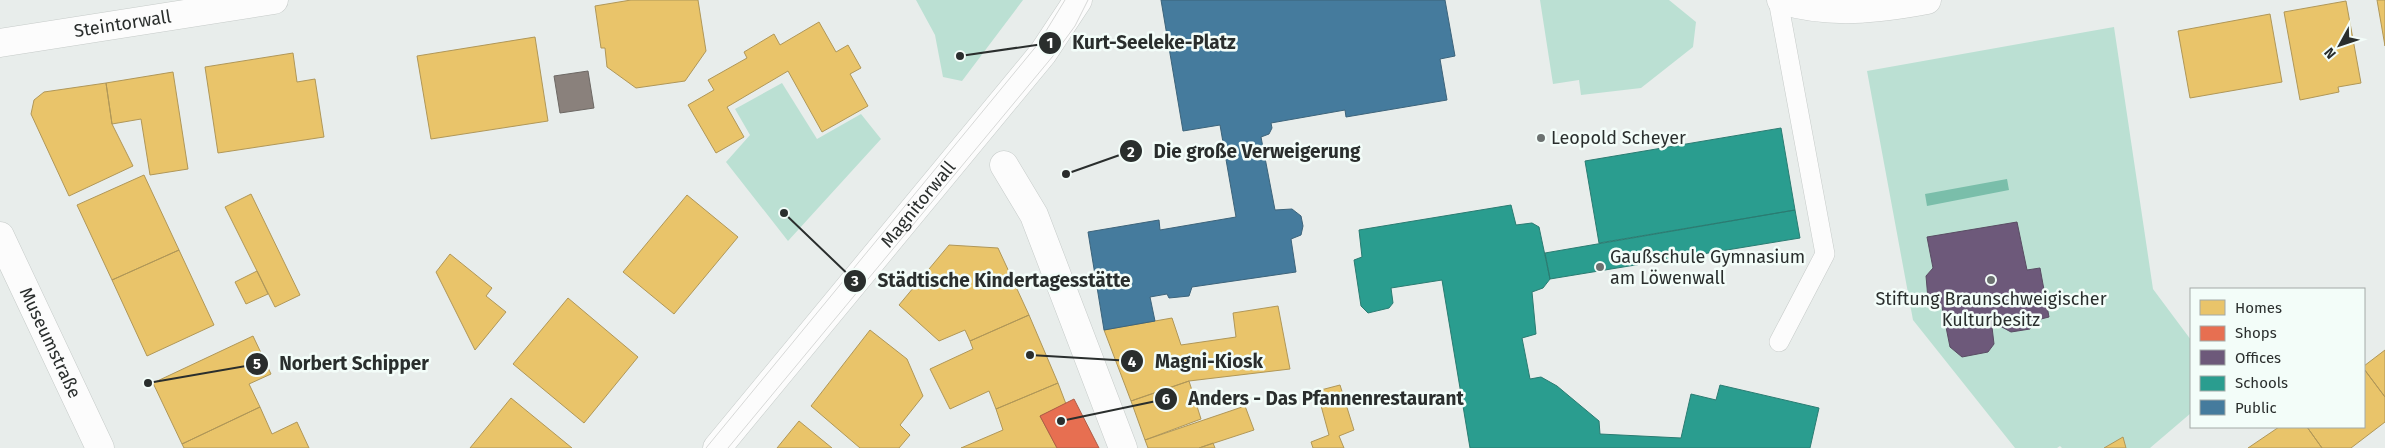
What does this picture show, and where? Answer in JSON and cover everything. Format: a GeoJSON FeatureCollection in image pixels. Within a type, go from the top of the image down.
{"type":"FeatureCollection","features":[{"type":"Feature","properties":{"kind":"street","name":"Steintorwall"},"geometry":{"type":"LineString","coordinates":[[0,43],[274,0]]}},
{"type":"Feature","properties":{"kind":"street"},"geometry":{"type":"LineString","coordinates":[[1780,0],[1794,4],[1842,10],[1871,9],[1927,0]]}},
{"type":"Feature","properties":{"kind":"street","name":"Magnitorwall"},"geometry":{"type":"LineString","coordinates":[[717,448],[1043,53],[1078,1]]}},
{"type":"Feature","properties":{"kind":"street"},"geometry":{"type":"LineString","coordinates":[[1004,165],[1034,215],[1123,448]]}},
{"type":"Feature","properties":{"kind":"street","name":"Museumstraße"},"geometry":{"type":"LineString","coordinates":[[0,236],[100,448]]}},
{"type":"Feature","properties":{"kind":"lane"},"geometry":{"type":"LineString","coordinates":[[1779,342],[1825,254],[1780,0]]}},
{"type":"Feature","properties":{"kind":"shaded area"},"geometry":{"type":"Polygon","coordinates":[[[916,0],[1023,0],[962,81],[943,77],[935,35],[916,0]]]}},
{"type":"Feature","properties":{"kind":"shaded area"},"geometry":{"type":"Polygon","coordinates":[[[1540,0],[1669,0],[1696,22],[1693,47],[1641,88],[1581,95],[1579,80],[1553,84],[1540,0]]]}},
{"type":"Feature","properties":{"kind":"shaded area"},"geometry":{"type":"Polygon","coordinates":[[[2114,27],[2153,289],[2190,339],[2190,414],[2150,448],[2062,448],[2060,446],[2057,448],[2015,448],[1913,320],[1867,71],[2114,27]]]}},
{"type":"Feature","properties":{"kind":"shaded area"},"geometry":{"type":"Polygon","coordinates":[[[782,83],[817,139],[861,114],[881,139],[788,241],[726,162],[750,135],[735,109],[782,83]]]}},
{"type":"Feature","properties":{"kind":"shaded area"},"geometry":{"type":"Polygon","coordinates":[[[2007,179],[2009,190],[1927,206],[1925,194],[2007,179]]]}},
{"type":"Feature","properties":{"kind":"building: Homes"},"geometry":{"type":"Polygon","coordinates":[[[631,0],[698,0],[706,51],[685,81],[636,88],[607,67],[605,48],[601,48],[595,6],[631,0]]]}},
{"type":"Feature","properties":{"kind":"building: Homes"},"geometry":{"type":"Polygon","coordinates":[[[2377,0],[2385,0],[2385,46],[2377,0]]]}},
{"type":"Feature","properties":{"kind":"building: Homes"},"geometry":{"type":"Polygon","coordinates":[[[2346,1],[2361,83],[2338,87],[2339,92],[2300,100],[2284,12],[2346,1]]]}},
{"type":"Feature","properties":{"kind":"building: Homes"},"geometry":{"type":"Polygon","coordinates":[[[2270,14],[2282,82],[2190,98],[2178,31],[2270,14]]]}},
{"type":"Feature","properties":{"kind":"building: Homes"},"geometry":{"type":"Polygon","coordinates":[[[819,22],[836,52],[848,45],[861,68],[850,74],[868,106],[822,132],[788,71],[727,107],[744,137],[716,153],[688,105],[714,90],[708,80],[747,58],[744,52],[774,34],[780,45],[819,22]]]}},
{"type":"Feature","properties":{"kind":"building: Homes"},"geometry":{"type":"Polygon","coordinates":[[[535,37],[548,121],[431,139],[417,56],[535,37]]]}},
{"type":"Feature","properties":{"kind":"building: Homes"},"geometry":{"type":"Polygon","coordinates":[[[293,53],[297,82],[315,79],[324,137],[218,153],[205,67],[293,53]]]}},
{"type":"Feature","properties":{"kind":"building: Homes"},"geometry":{"type":"Polygon","coordinates":[[[173,72],[188,169],[150,175],[141,119],[112,124],[106,83],[173,72]]]}},
{"type":"Feature","properties":{"kind":"building: Homes"},"geometry":{"type":"Polygon","coordinates":[[[106,83],[112,124],[133,166],[69,196],[31,114],[34,100],[44,92],[106,83]]]}},
{"type":"Feature","properties":{"kind":"building: Homes"},"geometry":{"type":"Polygon","coordinates":[[[144,175],[179,250],[112,280],[77,205],[144,175]]]}},
{"type":"Feature","properties":{"kind":"building: Homes"},"geometry":{"type":"Polygon","coordinates":[[[251,194],[300,295],[275,307],[225,207],[251,194]]]}},
{"type":"Feature","properties":{"kind":"building: Homes"},"geometry":{"type":"Polygon","coordinates":[[[687,195],[738,237],[674,314],[623,272],[687,195]]]}},
{"type":"Feature","properties":{"kind":"building: Homes"},"geometry":{"type":"Polygon","coordinates":[[[949,245],[998,248],[1029,315],[970,341],[965,330],[939,341],[899,305],[949,245]]]}},
{"type":"Feature","properties":{"kind":"building: Homes"},"geometry":{"type":"Polygon","coordinates":[[[179,250],[214,325],[147,356],[112,280],[179,250]]]}},
{"type":"Feature","properties":{"kind":"building: Homes"},"geometry":{"type":"Polygon","coordinates":[[[450,254],[492,288],[486,296],[506,312],[475,350],[436,272],[450,254]]]}},
{"type":"Feature","properties":{"kind":"building: Homes"},"geometry":{"type":"Polygon","coordinates":[[[257,271],[268,294],[246,304],[235,282],[257,271]]]}},
{"type":"Feature","properties":{"kind":"building: Homes"},"geometry":{"type":"Polygon","coordinates":[[[568,298],[638,357],[584,423],[513,364],[568,298]]]}},
{"type":"Feature","properties":{"kind":"building: Homes"},"geometry":{"type":"Polygon","coordinates":[[[1278,306],[1290,369],[1189,381],[1131,401],[1104,330],[1172,318],[1181,345],[1236,337],[1233,313],[1278,306]]]}},
{"type":"Feature","properties":{"kind":"building: Homes"},"geometry":{"type":"Polygon","coordinates":[[[1029,315],[1058,383],[996,409],[989,391],[950,409],[930,369],[973,349],[970,341],[1029,315]]]}},
{"type":"Feature","properties":{"kind":"building: Homes"},"geometry":{"type":"Polygon","coordinates":[[[870,330],[907,359],[923,396],[900,425],[910,435],[899,448],[860,448],[811,406],[870,330]]]}},
{"type":"Feature","properties":{"kind":"building: Homes"},"geometry":{"type":"Polygon","coordinates":[[[253,336],[271,374],[249,384],[260,407],[182,444],[153,383],[253,336]]]}},
{"type":"Feature","properties":{"kind":"building: Homes"},"geometry":{"type":"Polygon","coordinates":[[[2385,350],[2385,397],[2365,370],[2365,365],[2385,350]]]}},
{"type":"Feature","properties":{"kind":"building: Homes"},"geometry":{"type":"Polygon","coordinates":[[[2365,370],[2385,397],[2385,422],[2351,448],[2322,448],[2308,428],[2365,428],[2365,370]]]}},
{"type":"Feature","properties":{"kind":"building: Homes"},"geometry":{"type":"Polygon","coordinates":[[[1189,381],[1201,419],[1145,440],[1131,401],[1189,381]]]}},
{"type":"Feature","properties":{"kind":"building: Homes"},"geometry":{"type":"Polygon","coordinates":[[[1058,383],[1066,404],[1040,416],[1057,448],[961,448],[1003,430],[996,409],[1058,383]]]}},
{"type":"Feature","properties":{"kind":"building: Homes"},"geometry":{"type":"Polygon","coordinates":[[[1340,385],[1354,430],[1339,436],[1344,448],[1313,448],[1311,442],[1329,435],[1317,391],[1340,385]]]}},
{"type":"Feature","properties":{"kind":"building: Homes"},"geometry":{"type":"Polygon","coordinates":[[[511,398],[572,448],[470,448],[511,398]]]}},
{"type":"Feature","properties":{"kind":"building: Homes"},"geometry":{"type":"Polygon","coordinates":[[[1245,406],[1254,430],[1199,448],[1148,448],[1145,440],[1245,406]]]}},
{"type":"Feature","properties":{"kind":"building: Homes"},"geometry":{"type":"Polygon","coordinates":[[[260,407],[272,434],[297,422],[309,448],[184,448],[182,444],[260,407]]]}},
{"type":"Feature","properties":{"kind":"building: Homes"},"geometry":{"type":"Polygon","coordinates":[[[799,421],[832,448],[777,448],[799,421]]]}},
{"type":"Feature","properties":{"kind":"building: Homes"},"geometry":{"type":"Polygon","coordinates":[[[2278,428],[2308,428],[2322,448],[2248,448],[2278,428]]]}},
{"type":"Feature","properties":{"kind":"building: Homes"},"geometry":{"type":"Polygon","coordinates":[[[2123,437],[2126,448],[2104,448],[2123,437]]]}},
{"type":"Feature","properties":{"kind":"building: Homes"},"geometry":{"type":"Polygon","coordinates":[[[1213,443],[1215,448],[1199,448],[1213,443]]]}},
{"type":"Feature","properties":{"kind":"building: Shops"},"geometry":{"type":"Polygon","coordinates":[[[1074,399],[1099,448],[1057,448],[1040,416],[1074,399]]]}},
{"type":"Feature","properties":{"kind":"building: Offices"},"geometry":{"type":"Polygon","coordinates":[[[2017,222],[2027,270],[2040,268],[2049,317],[2037,320],[2030,329],[2011,332],[2000,326],[1992,327],[1994,344],[1988,352],[1962,357],[1950,347],[1942,307],[1928,299],[1926,276],[1933,268],[1927,237],[2017,222]]]}},
{"type":"Feature","properties":{"kind":"building: Schools"},"geometry":{"type":"Polygon","coordinates":[[[1781,128],[1795,210],[1599,243],[1585,161],[1781,128]]]}},
{"type":"Feature","properties":{"kind":"building: Schools"},"geometry":{"type":"Polygon","coordinates":[[[1511,205],[1516,225],[1532,223],[1539,227],[1550,279],[1543,288],[1532,292],[1536,334],[1522,338],[1530,379],[1541,377],[1557,386],[1599,421],[1600,434],[1681,438],[1691,394],[1716,400],[1720,385],[1819,408],[1810,448],[1470,448],[1442,280],[1391,288],[1393,303],[1389,308],[1368,313],[1361,306],[1354,260],[1362,257],[1359,230],[1511,205]]]}},
{"type":"Feature","properties":{"kind":"building: Schools"},"geometry":{"type":"Polygon","coordinates":[[[1795,210],[1800,238],[1550,279],[1545,253],[1795,210]]]}},
{"type":"Feature","properties":{"kind":"building: Public"},"geometry":{"type":"Polygon","coordinates":[[[1161,0],[1445,0],[1455,56],[1440,59],[1447,100],[1346,117],[1345,110],[1271,123],[1272,128],[1269,134],[1261,137],[1275,210],[1292,209],[1301,216],[1303,226],[1301,235],[1291,239],[1296,272],[1192,287],[1189,296],[1169,298],[1167,294],[1150,297],[1155,321],[1104,330],[1088,232],[1159,220],[1160,230],[1236,217],[1220,125],[1183,131],[1161,0]]]}},
{"type":"Feature","properties":{"kind":"building: Industry"},"geometry":{"type":"Polygon","coordinates":[[[588,71],[594,108],[560,113],[554,76],[588,71]]]}},
{"type":"Feature","properties":{"kind":"tram line"},"geometry":{"type":"LineString","coordinates":[[706,448],[1038,44],[1065,0]]}},
{"type":"Feature","properties":{"kind":"tram line"},"geometry":{"type":"LineString","coordinates":[[728,448],[1053,56],[1075,26],[1088,0]]}},
{"type":"Feature","properties":{"kind":"place","name":"Kurt-Seeleke-Platz"},"geometry":{"type":"Point","coordinates":[960,56]}},
{"type":"Feature","properties":{"kind":"place","name":"Leopold Scheyer"},"geometry":{"type":"Point","coordinates":[1541,138]}},
{"type":"Feature","properties":{"kind":"place","name":"Die große Verweigerung"},"geometry":{"type":"Point","coordinates":[1066,174]}},
{"type":"Feature","properties":{"kind":"place","name":"Städtische Kindertagesstätte"},"geometry":{"type":"Point","coordinates":[784,213]}},
{"type":"Feature","properties":{"kind":"place","name":"Gaußschule Gymnasium am Löwenwall"},"geometry":{"type":"Point","coordinates":[1600,267]}},
{"type":"Feature","properties":{"kind":"place","name":"Stiftung Braunschweigischer Kulturbesitz"},"geometry":{"type":"Point","coordinates":[1991,280]}},
{"type":"Feature","properties":{"kind":"place","name":"Magni-Kiosk"},"geometry":{"type":"Point","coordinates":[1030,355]}},
{"type":"Feature","properties":{"kind":"place","name":"Norbert Schipper"},"geometry":{"type":"Point","coordinates":[148,383]}},
{"type":"Feature","properties":{"kind":"place","name":"Anders - Das Pfannenrestaurant"},"geometry":{"type":"Point","coordinates":[1061,421]}}]}
